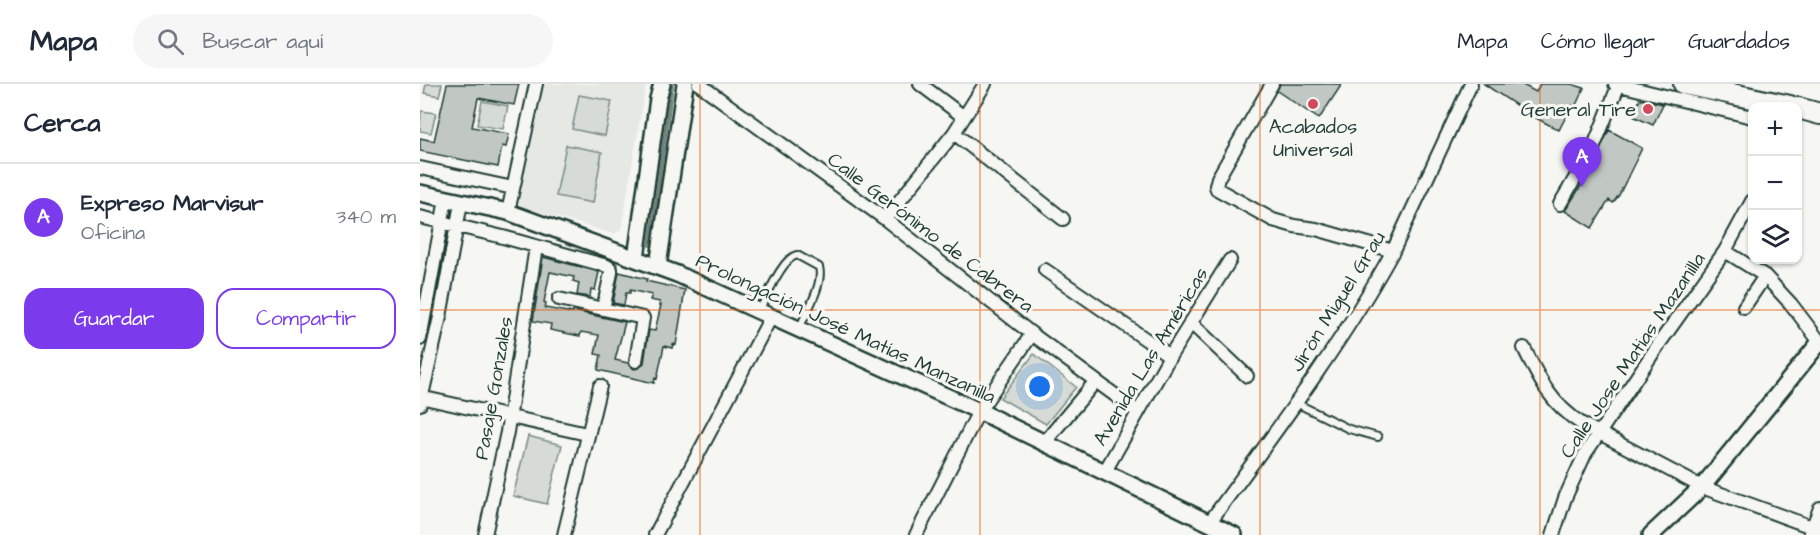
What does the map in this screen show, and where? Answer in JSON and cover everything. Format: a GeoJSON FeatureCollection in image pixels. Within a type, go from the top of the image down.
{"type":"FeatureCollection","features":[{"type":"Feature","properties":{"kind":"highway"},"geometry":{"type":"LineString","coordinates":[[1684,84],[1762,102]]}},
{"type":"Feature","properties":{"kind":"street"},"geometry":{"type":"LineString","coordinates":[[508,212],[536,84]]}},
{"type":"Feature","properties":{"kind":"street"},"geometry":{"type":"LineString","coordinates":[[636,258],[662,84]]}},
{"type":"Feature","properties":{"kind":"street"},"geometry":{"type":"LineString","coordinates":[[658,266],[685,84]]}},
{"type":"Feature","properties":{"kind":"street","name":"Calle Gerónimo de Cabrera"},"geometry":{"type":"LineString","coordinates":[[699,84],[885,219],[1032,334],[1138,412]]}},
{"type":"Feature","properties":{"kind":"street"},"geometry":{"type":"LineString","coordinates":[[920,84],[964,117]]}},
{"type":"Feature","properties":{"kind":"street"},"geometry":{"type":"LineString","coordinates":[[885,219],[954,133],[985,84]]}},
{"type":"Feature","properties":{"kind":"street"},"geometry":{"type":"LineString","coordinates":[[1272,84],[1218,178],[1217,189],[1273,220],[1316,229],[1393,251]]}},
{"type":"Feature","properties":{"kind":"street","name":"Jirón Miguel Grau"},"geometry":{"type":"LineString","coordinates":[[1209,523],[1296,403],[1380,276],[1471,84]]}},
{"type":"Feature","properties":{"kind":"street"},"geometry":{"type":"LineString","coordinates":[[1560,204],[1594,146],[1617,84],[1748,116]]}},
{"type":"Feature","properties":{"kind":"street"},"geometry":{"type":"LineString","coordinates":[[954,133],[1063,219]]}},
{"type":"Feature","properties":{"kind":"street"},"geometry":{"type":"LineString","coordinates":[[420,168],[513,188]]}},
{"type":"Feature","properties":{"kind":"street","name":"Prolongación José Matías Manzanilla"},"geometry":{"type":"LineString","coordinates":[[420,194],[508,212],[658,266],[979,411],[1234,535]]}},
{"type":"Feature","properties":{"kind":"street"},"geometry":{"type":"LineString","coordinates":[[420,339],[446,200]]}},
{"type":"Feature","properties":{"kind":"street"},"geometry":{"type":"LineString","coordinates":[[461,203],[440,317],[420,399],[588,434]]}},
{"type":"Feature","properties":{"kind":"street","name":"Calle Jose Matias Mazanilla"},"geometry":{"type":"LineString","coordinates":[[1553,535],[1575,474],[1599,434],[1725,251],[1748,208]]}},
{"type":"Feature","properties":{"kind":"street"},"geometry":{"type":"LineString","coordinates":[[420,217],[607,266],[611,270],[603,309]]}},
{"type":"Feature","properties":{"kind":"street","name":"Pasaje Gonzales"},"geometry":{"type":"LineString","coordinates":[[485,535],[510,418],[536,247]]}},
{"type":"Feature","properties":{"kind":"street"},"geometry":{"type":"LineString","coordinates":[[1651,535],[1702,487],[1819,346],[1791,304],[1765,276],[1725,251]]}},
{"type":"Feature","properties":{"kind":"street","name":"Avenida Las Américas"},"geometry":{"type":"LineString","coordinates":[[1104,473],[1190,322],[1230,260]]}},
{"type":"Feature","properties":{"kind":"street"},"geometry":{"type":"LineString","coordinates":[[1046,270],[1170,356]]}},
{"type":"Feature","properties":{"kind":"street"},"geometry":{"type":"LineString","coordinates":[[1744,307],[1765,276]]}},
{"type":"Feature","properties":{"kind":"street"},"geometry":{"type":"LineString","coordinates":[[559,299],[643,318],[636,361]]}},
{"type":"Feature","properties":{"kind":"street"},"geometry":{"type":"LineString","coordinates":[[423,314],[440,317]]}},
{"type":"Feature","properties":{"kind":"street"},"geometry":{"type":"LineString","coordinates":[[655,535],[765,314]]}},
{"type":"Feature","properties":{"kind":"street"},"geometry":{"type":"LineString","coordinates":[[1190,322],[1246,376]]}},
{"type":"Feature","properties":{"kind":"street"},"geometry":{"type":"LineString","coordinates":[[916,535],[979,411],[1032,334]]}},
{"type":"Feature","properties":{"kind":"street"},"geometry":{"type":"LineString","coordinates":[[1524,348],[1542,382],[1564,412],[1599,434],[1702,487],[1814,531],[1820,508]]}},
{"type":"Feature","properties":{"kind":"street"},"geometry":{"type":"LineString","coordinates":[[1044,443],[1095,382]]}},
{"type":"Feature","properties":{"kind":"street"},"geometry":{"type":"LineString","coordinates":[[564,535],[600,386]]}},
{"type":"Feature","properties":{"kind":"lane"},"geometry":{"type":"LineString","coordinates":[[765,314],[786,262],[793,255],[797,255],[819,267],[821,272],[819,283],[799,329]]}},
{"type":"Feature","properties":{"kind":"lane"},"geometry":{"type":"LineString","coordinates":[[1296,403],[1349,429],[1378,437]]}},
{"type":"Feature","properties":{"kind":"shaded area"},"geometry":{"type":"Polygon","coordinates":[[[426,84],[442,84],[439,96],[424,93],[426,84]]]}},
{"type":"Feature","properties":{"kind":"shaded area"},"geometry":{"type":"Polygon","coordinates":[[[542,84],[646,84],[621,230],[614,234],[521,207],[517,201],[542,84]]]}},
{"type":"Feature","properties":{"kind":"shaded area"},"geometry":{"type":"Polygon","coordinates":[[[579,95],[612,101],[605,136],[572,129],[579,95]]]}},
{"type":"Feature","properties":{"kind":"shaded area"},"geometry":{"type":"Polygon","coordinates":[[[482,101],[508,106],[503,129],[477,125],[482,101]]]}},
{"type":"Feature","properties":{"kind":"shaded area"},"geometry":{"type":"Polygon","coordinates":[[[421,111],[436,113],[431,133],[420,131],[421,111]]]}},
{"type":"Feature","properties":{"kind":"shaded area"},"geometry":{"type":"Polygon","coordinates":[[[566,145],[602,152],[593,203],[556,196],[566,145]]]}},
{"type":"Feature","properties":{"kind":"shaded area"},"geometry":{"type":"Polygon","coordinates":[[[1034,354],[1076,387],[1046,424],[1000,398],[1034,354]]]}},
{"type":"Feature","properties":{"kind":"shaded area"},"geometry":{"type":"Polygon","coordinates":[[[528,436],[562,445],[547,504],[513,496],[528,436]]]}},
{"type":"Feature","properties":{"kind":"building"},"geometry":{"type":"Polygon","coordinates":[[[447,84],[519,84],[514,105],[478,98],[472,127],[509,134],[506,147],[502,146],[498,167],[420,151],[420,138],[434,141],[447,84]]]}},
{"type":"Feature","properties":{"kind":"building","name":"Acabados Universal"},"geometry":{"type":"Polygon","coordinates":[[[1280,84],[1342,84],[1319,119],[1277,91],[1280,84]]]}},
{"type":"Feature","properties":{"kind":"building"},"geometry":{"type":"Polygon","coordinates":[[[1484,84],[1521,84],[1536,92],[1540,84],[1571,84],[1584,88],[1575,107],[1572,105],[1559,130],[1534,117],[1484,84]]]}},
{"type":"Feature","properties":{"kind":"building","name":"General Tire"},"geometry":{"type":"Polygon","coordinates":[[[1640,99],[1663,104],[1653,125],[1633,116],[1640,99]]]}},
{"type":"Feature","properties":{"kind":"building"},"geometry":{"type":"Polygon","coordinates":[[[1609,130],[1642,148],[1619,195],[1613,203],[1609,200],[1592,228],[1565,211],[1588,175],[1609,130]]]}},
{"type":"Feature","properties":{"kind":"building"},"geometry":{"type":"Polygon","coordinates":[[[543,257],[599,272],[595,290],[591,289],[590,297],[577,295],[579,283],[573,281],[574,277],[550,272],[544,302],[546,303],[545,308],[573,313],[573,311],[625,322],[615,360],[628,363],[634,369],[644,363],[649,330],[655,331],[661,305],[659,305],[660,302],[650,300],[652,295],[630,290],[630,293],[626,293],[624,305],[613,303],[619,272],[685,290],[676,345],[673,344],[672,348],[664,346],[657,379],[655,378],[654,383],[598,370],[601,355],[595,354],[599,335],[581,332],[580,336],[550,330],[551,324],[533,321],[543,257]]]}},
{"type":"Feature","properties":{"kind":"waterway"},"geometry":{"type":"LineString","coordinates":[[650,245],[672,84]]}},
{"type":"Feature","properties":{"kind":"place","name":"Acabados Universal"},"geometry":{"type":"Point","coordinates":[1313,104]}},
{"type":"Feature","properties":{"kind":"place","name":"General Tire"},"geometry":{"type":"Point","coordinates":[1648,109]}},
{"type":"Feature","properties":{"kind":"place","name":"Expreso Marvisur"},"geometry":{"type":"Point","coordinates":[1582,187]}}]}
